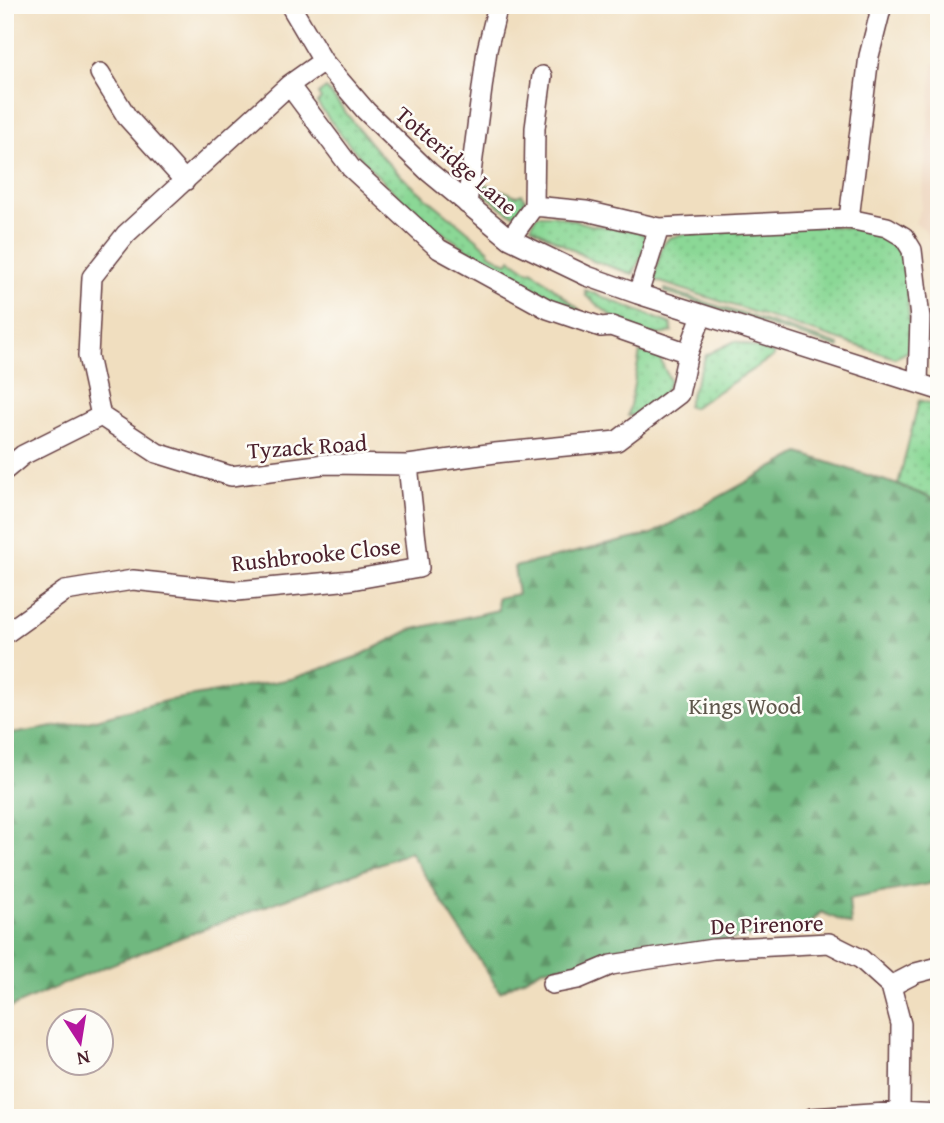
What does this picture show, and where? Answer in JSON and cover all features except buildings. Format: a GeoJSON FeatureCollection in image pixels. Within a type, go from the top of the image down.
{"type":"FeatureCollection","features":[{"type":"Feature","properties":{"kind":"street","name":"Totteridge Lane"},"geometry":{"type":"LineString","coordinates":[[290,5],[323,61],[366,111],[429,172],[510,239],[587,276],[638,294],[939,390]]}},
{"type":"Feature","properties":{"kind":"street"},"geometry":{"type":"LineString","coordinates":[[467,204],[486,50],[498,5]]}},
{"type":"Feature","properties":{"kind":"street"},"geometry":{"type":"LineString","coordinates":[[849,219],[869,56],[882,5]]}},
{"type":"Feature","properties":{"kind":"street"},"geometry":{"type":"LineString","coordinates":[[5,470],[23,455],[101,415],[88,356],[92,277],[126,234],[289,85],[323,61]]}},
{"type":"Feature","properties":{"kind":"street"},"geometry":{"type":"LineString","coordinates":[[100,73],[127,117],[185,181]]}},
{"type":"Feature","properties":{"kind":"street"},"geometry":{"type":"LineString","coordinates":[[510,239],[534,206],[535,128],[541,76]]}},
{"type":"Feature","properties":{"kind":"street"},"geometry":{"type":"LineString","coordinates":[[289,85],[351,167],[439,249],[548,309],[601,327],[611,326],[688,353]]}},
{"type":"Feature","properties":{"kind":"street","name":"Totteridge Lane"},"geometry":{"type":"LineString","coordinates":[[534,206],[586,211],[659,228],[849,219],[887,227],[904,237],[912,250],[920,318],[918,383]]}},
{"type":"Feature","properties":{"kind":"street"},"geometry":{"type":"LineString","coordinates":[[638,294],[659,228]]}},
{"type":"Feature","properties":{"kind":"street","name":"Tyzack Road"},"geometry":{"type":"LineString","coordinates":[[101,415],[158,453],[231,477],[325,464],[408,465],[617,441],[679,394],[688,353],[702,315]]}},
{"type":"Feature","properties":{"kind":"street","name":"Rushbrooke Close"},"geometry":{"type":"LineString","coordinates":[[5,634],[65,591],[133,580],[237,590],[352,580],[419,568],[408,465]]}},
{"type":"Feature","properties":{"kind":"street","name":"De Pirenore"},"geometry":{"type":"LineString","coordinates":[[552,984],[578,979],[611,965],[713,949],[829,943],[861,959],[891,986]]}},
{"type":"Feature","properties":{"kind":"street"},"geometry":{"type":"LineString","coordinates":[[900,1112],[901,1024],[891,986],[915,973],[939,967]]}},
{"type":"Feature","properties":{"kind":"street"},"geometry":{"type":"LineString","coordinates":[[811,1118],[900,1112],[939,1114]]}},
{"type":"Feature","properties":{"kind":"shaded area"},"geometry":{"type":"Polygon","coordinates":[[[933,64],[939,64],[939,317],[936,287],[928,254],[929,240],[925,230],[915,223],[921,209],[933,64]]]}},
{"type":"Feature","properties":{"kind":"green space"},"geometry":{"type":"Polygon","coordinates":[[[326,88],[381,155],[413,186],[477,239],[489,253],[507,263],[511,259],[530,272],[532,270],[580,310],[579,312],[501,271],[466,249],[402,200],[373,171],[317,103],[321,99],[318,94],[326,88]]]}},
{"type":"Feature","properties":{"kind":"green space"},"geometry":{"type":"Polygon","coordinates":[[[485,184],[517,196],[522,194],[526,200],[516,215],[508,212],[482,192],[485,184]]]}},
{"type":"Feature","properties":{"kind":"green space"},"geometry":{"type":"Polygon","coordinates":[[[536,215],[553,215],[591,225],[638,231],[644,234],[647,245],[633,274],[593,261],[531,227],[536,215]]]}},
{"type":"Feature","properties":{"kind":"green space"},"geometry":{"type":"Polygon","coordinates":[[[816,224],[881,232],[901,253],[906,266],[909,351],[895,358],[654,280],[662,246],[669,238],[688,233],[816,224]]]}},
{"type":"Feature","properties":{"kind":"green space"},"geometry":{"type":"Polygon","coordinates":[[[665,289],[839,345],[839,348],[665,292],[665,289]]]}},
{"type":"Feature","properties":{"kind":"green space"},"geometry":{"type":"Polygon","coordinates":[[[585,290],[671,324],[672,332],[660,335],[637,331],[605,311],[586,296],[585,290]]]}},
{"type":"Feature","properties":{"kind":"green space"},"geometry":{"type":"Polygon","coordinates":[[[735,341],[773,353],[774,356],[692,408],[687,405],[706,355],[735,341]]]}},
{"type":"Feature","properties":{"kind":"green space"},"geometry":{"type":"Polygon","coordinates":[[[640,352],[659,356],[670,381],[653,405],[642,413],[628,416],[640,352]]]}},
{"type":"Feature","properties":{"kind":"green space"},"geometry":{"type":"Polygon","coordinates":[[[919,400],[939,406],[939,501],[898,485],[919,400]]]}},
{"type":"Feature","properties":{"kind":"green space","name":"Kings Wood"},"geometry":{"type":"Polygon","coordinates":[[[799,453],[939,501],[939,882],[849,899],[851,925],[821,912],[806,928],[542,969],[500,992],[410,852],[156,947],[5,1010],[5,735],[84,722],[165,701],[291,679],[359,656],[410,630],[498,610],[497,598],[518,594],[514,567],[652,534],[799,453]]]}}]}
